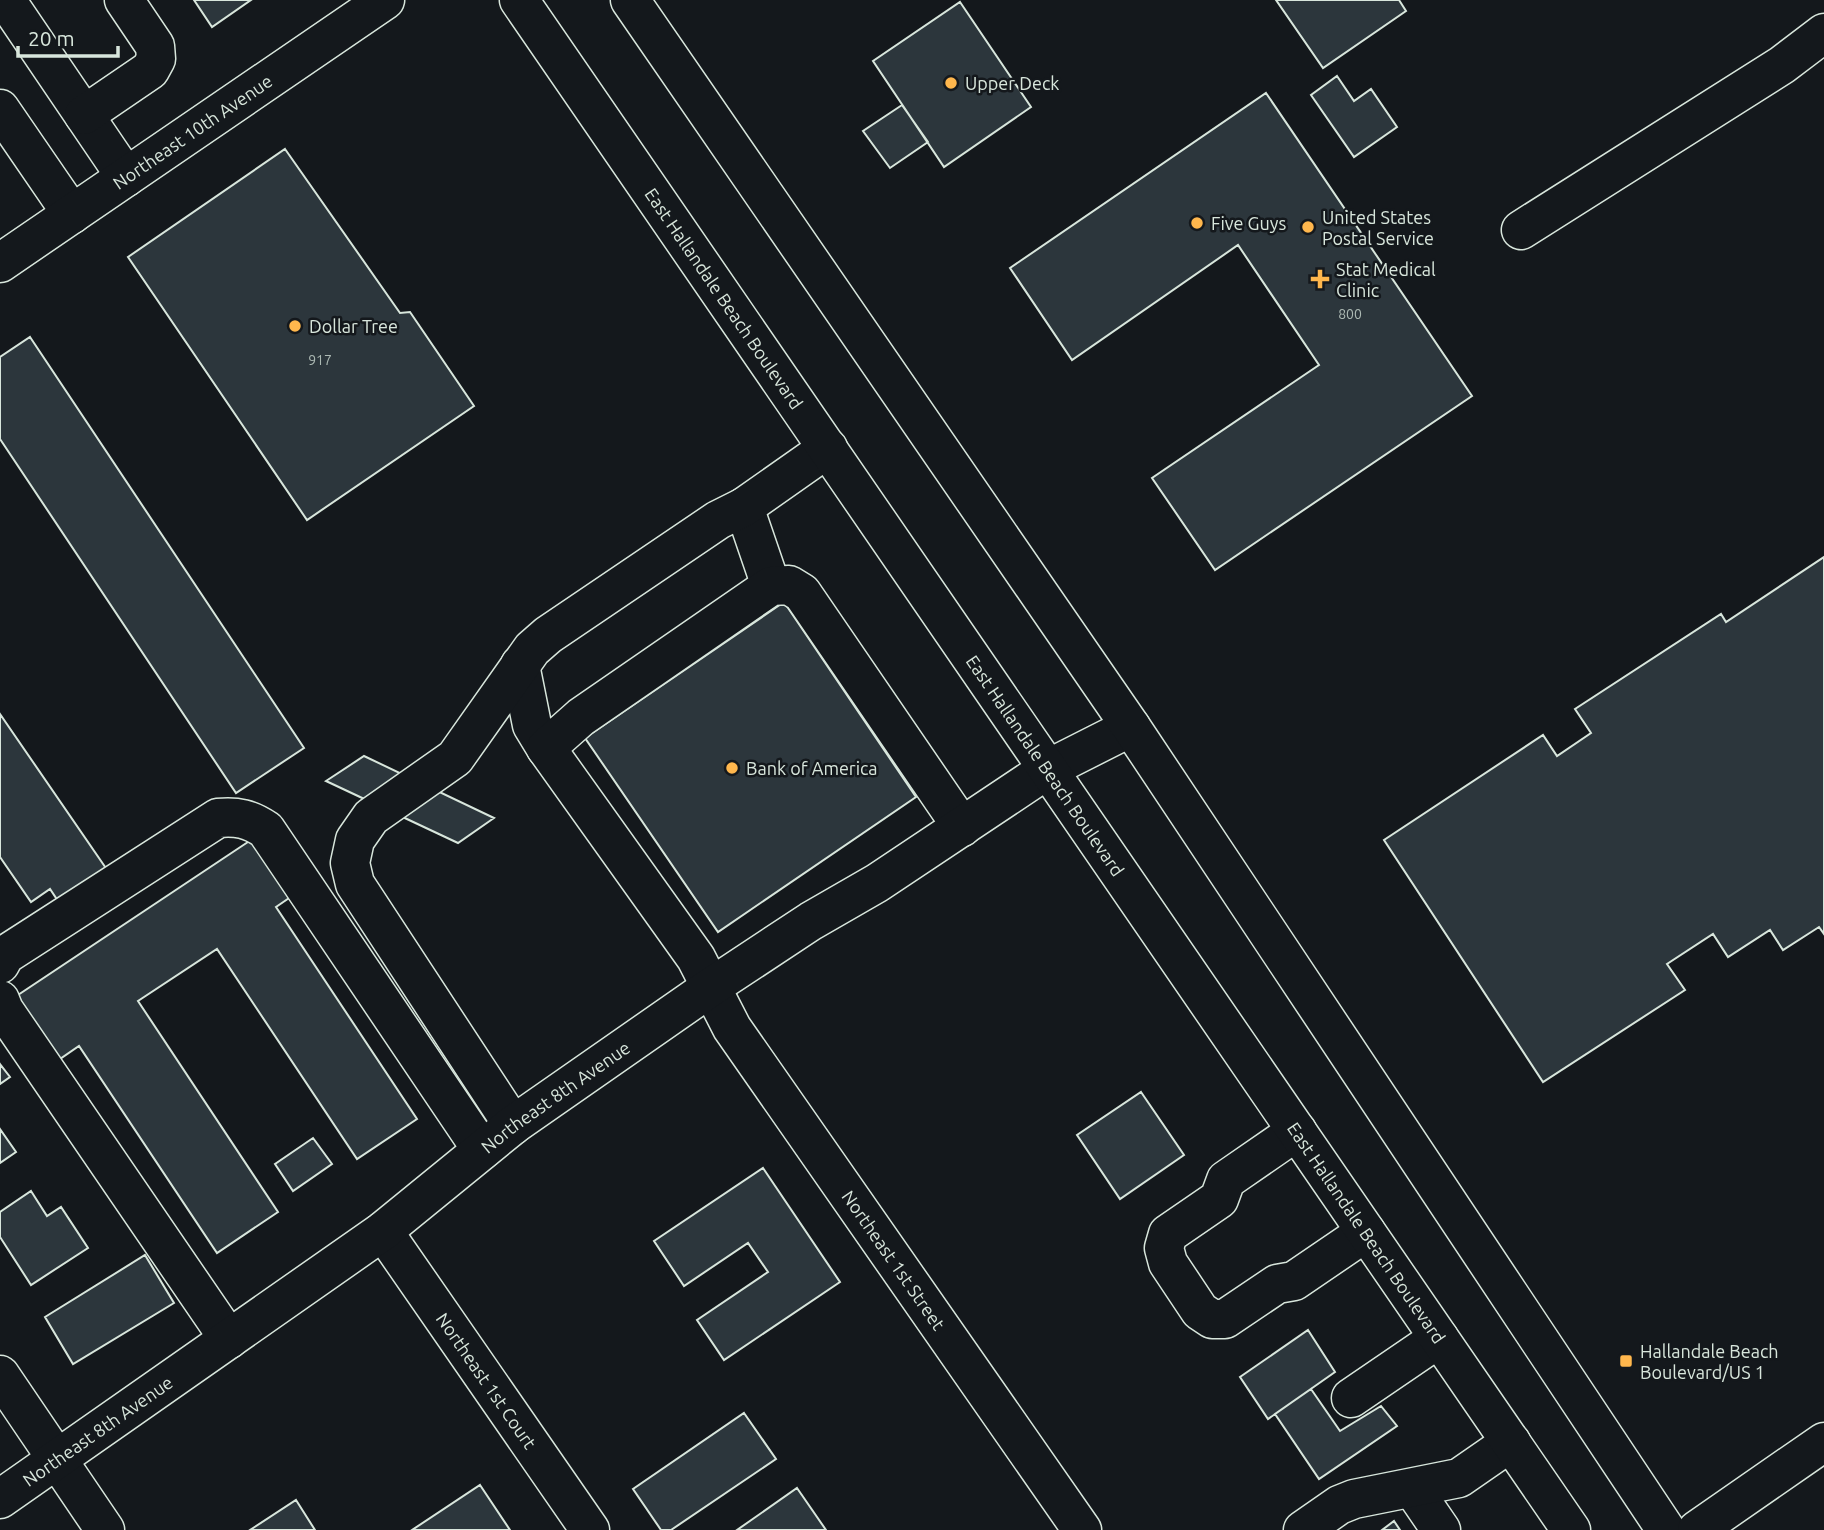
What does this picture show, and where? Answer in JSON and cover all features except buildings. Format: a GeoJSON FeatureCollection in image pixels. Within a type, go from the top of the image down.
{"type":"FeatureCollection","features":[{"type":"Feature","properties":{"kind":"main road"},"geometry":{"type":"LineString","coordinates":[[6,0],[126,177]]}},
{"type":"Feature","properties":{"kind":"main road"},"geometry":{"type":"LineString","coordinates":[[84,115],[150,70],[156,59],[155,46],[124,0]]}},
{"type":"Feature","properties":{"kind":"main road","name":"East Hallandale Beach Boulevard"},"geometry":{"type":"LineString","coordinates":[[519,0],[1571,1530]]}},
{"type":"Feature","properties":{"kind":"main road"},"geometry":{"type":"LineString","coordinates":[[630,0],[1131,727],[1666,1530]]}},
{"type":"Feature","properties":{"kind":"main road","name":"Northeast 10th Avenue"},"geometry":{"type":"LineString","coordinates":[[0,263],[126,177],[366,5]]}},
{"type":"Feature","properties":{"kind":"main road"},"geometry":{"type":"LineString","coordinates":[[1521,230],[1782,65],[1824,33]]}},
{"type":"Feature","properties":{"kind":"main road"},"geometry":{"type":"LineString","coordinates":[[0,109],[72,214]]}},
{"type":"Feature","properties":{"kind":"main road"},"geometry":{"type":"LineString","coordinates":[[513,1125],[355,884],[350,863],[355,840],[371,817],[455,758],[532,649],[548,635],[718,520],[744,508],[828,448]]}},
{"type":"Feature","properties":{"kind":"main road"},"geometry":{"type":"LineString","coordinates":[[744,508],[771,586]]}},
{"type":"Feature","properties":{"kind":"main road"},"geometry":{"type":"LineString","coordinates":[[546,748],[582,717],[771,586],[789,585],[802,593],[962,827]]}},
{"type":"Feature","properties":{"kind":"main road","name":"Northeast 1st Street"},"geometry":{"type":"LineString","coordinates":[[520,665],[532,725],[546,748],[682,937],[732,1028],[1082,1530]]}},
{"type":"Feature","properties":{"kind":"main road","name":"Northeast 8th Avenue"},"geometry":{"type":"LineString","coordinates":[[0,1499],[58,1461],[383,1231],[513,1125],[710,987],[811,921],[877,883],[1048,769],[1131,727]]}},
{"type":"Feature","properties":{"kind":"main road"},"geometry":{"type":"LineString","coordinates":[[2,955],[218,818],[236,816],[254,822],[266,830],[482,1150]]}},
{"type":"Feature","properties":{"kind":"main road"},"geometry":{"type":"LineString","coordinates":[[0,1000],[4,1010],[229,1339]]}},
{"type":"Feature","properties":{"kind":"main road"},"geometry":{"type":"LineString","coordinates":[[1297,1131],[1226,1180],[1219,1199],[1168,1234],[1164,1248],[1168,1263],[1200,1311],[1212,1319],[1225,1319],[1277,1284],[1294,1281],[1366,1232]]}},
{"type":"Feature","properties":{"kind":"main road","name":"Northeast 1st Court"},"geometry":{"type":"LineString","coordinates":[[383,1231],[590,1530]]}},
{"type":"Feature","properties":{"kind":"main road"},"geometry":{"type":"LineString","coordinates":[[1351,1398],[1439,1338]]}},
{"type":"Feature","properties":{"kind":"main road"},"geometry":{"type":"LineString","coordinates":[[0,1375],[105,1530]]}},
{"type":"Feature","properties":{"kind":"main road"},"geometry":{"type":"LineString","coordinates":[[1303,1530],[1339,1505],[1354,1499],[1459,1478],[1511,1442]]}},
{"type":"Feature","properties":{"kind":"main road"},"geometry":{"type":"LineString","coordinates":[[1697,1530],[1824,1442]]}},
{"type":"Feature","properties":{"kind":"main road"},"geometry":{"type":"LineString","coordinates":[[1413,1489],[1441,1530]]}},
{"type":"Feature","properties":{"kind":"place","name":"Upper Deck"},"geometry":{"type":"Point","coordinates":[951,83]}},
{"type":"Feature","properties":{"kind":"place","name":"Five Guys"},"geometry":{"type":"Point","coordinates":[1197,223]}},
{"type":"Feature","properties":{"kind":"place","name":"United States Postal Service"},"geometry":{"type":"Point","coordinates":[1308,227]}},
{"type":"Feature","properties":{"kind":"place","name":"Stat Medical Clinic"},"geometry":{"type":"Point","coordinates":[1320,279]}},
{"type":"Feature","properties":{"kind":"place","name":"Dollar Tree"},"geometry":{"type":"Point","coordinates":[295,326]}},
{"type":"Feature","properties":{"kind":"place","name":"Bank of America"},"geometry":{"type":"Point","coordinates":[732,768]}},
{"type":"Feature","properties":{"kind":"place","name":"Hallandale Beach Boulevard/US 1"},"geometry":{"type":"Point","coordinates":[1626,1361]}}]}
